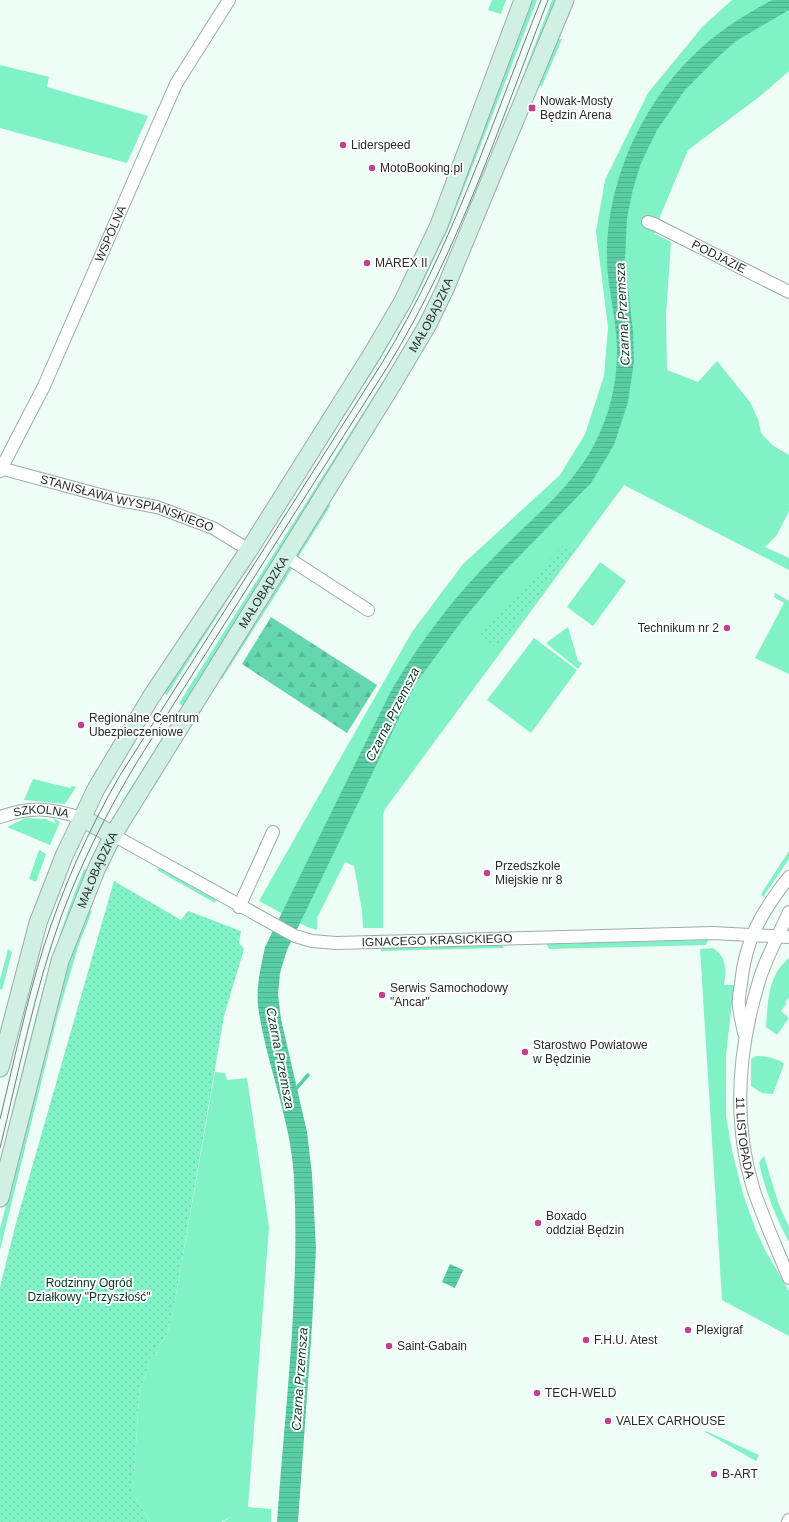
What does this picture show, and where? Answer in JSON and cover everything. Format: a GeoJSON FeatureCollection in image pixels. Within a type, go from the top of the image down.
{"type":"FeatureCollection","features":[{"type":"Feature","properties":{"kind":"street","name":"WSPÓLNA"},"geometry":{"type":"LineString","coordinates":[[1,469],[44,386],[176,84],[229,0]]}},
{"type":"Feature","properties":{"kind":"street"},"geometry":{"type":"LineString","coordinates":[[0,1068],[38,923],[50,888],[96,789],[152,697],[249,550],[376,348],[411,285],[441,221],[524,0]]}},
{"type":"Feature","properties":{"kind":"street","name":"MAŁOBĄDZKA"},"geometry":{"type":"LineString","coordinates":[[0,1198],[60,962],[96,870],[113,835],[392,385],[434,311],[445,289],[565,0]]}},
{"type":"Feature","properties":{"kind":"street","name":"PODJAZIE"},"geometry":{"type":"LineString","coordinates":[[648,222],[789,292]]}},
{"type":"Feature","properties":{"kind":"street","name":"STANISŁAWA WYSPIAŃSKIEGO"},"geometry":{"type":"LineString","coordinates":[[1,469],[119,500],[156,506],[213,528],[249,550]]}},
{"type":"Feature","properties":{"kind":"street"},"geometry":{"type":"LineString","coordinates":[[285,556],[368,610]]}},
{"type":"Feature","properties":{"kind":"street","name":"SZKOLNA"},"geometry":{"type":"LineString","coordinates":[[0,817],[19,810],[33,808],[48,809],[82,818]]}},
{"type":"Feature","properties":{"kind":"street"},"geometry":{"type":"LineString","coordinates":[[82,818],[113,835]]}},
{"type":"Feature","properties":{"kind":"street"},"geometry":{"type":"LineString","coordinates":[[239,906],[273,832]]}},
{"type":"Feature","properties":{"kind":"street","name":"IGNACEGO KRASICKIEGO"},"geometry":{"type":"LineString","coordinates":[[113,835],[275,926],[294,936],[312,941],[336,943],[713,933],[783,936]]}},
{"type":"Feature","properties":{"kind":"street","name":"11 LISTOPADA"},"geometry":{"type":"LineString","coordinates":[[744,1035],[739,1004],[742,976],[753,934],[767,905],[789,877]]}},
{"type":"Feature","properties":{"kind":"street","name":"11 LISTOPADA"},"geometry":{"type":"LineString","coordinates":[[789,912],[783,936],[759,981],[744,1035],[739,1100],[743,1144],[754,1190],[789,1278]]}},
{"type":"Feature","properties":{"kind":"street","name":"11 LISTOPADA"},"geometry":{"type":"LineString","coordinates":[[772,1237],[789,1259]]}},
{"type":"Feature","properties":{"kind":"green space"},"geometry":{"type":"Polygon","coordinates":[[[492,0],[506,0],[501,14],[488,10],[492,0]]]}},
{"type":"Feature","properties":{"kind":"green space"},"geometry":{"type":"Polygon","coordinates":[[[530,0],[537,0],[449,227],[417,295],[380,360],[167,695],[163,693],[382,351],[530,0]]]}},
{"type":"Feature","properties":{"kind":"green space"},"geometry":{"type":"Polygon","coordinates":[[[552,0],[555,0],[548,23],[449,266],[411,340],[126,801],[123,800],[183,706],[179,703],[387,375],[429,302],[442,277],[472,209],[552,0]]]}},
{"type":"Feature","properties":{"kind":"green space"},"geometry":{"type":"Polygon","coordinates":[[[732,0],[789,0],[789,71],[759,97],[688,150],[661,214],[655,234],[671,242],[666,316],[667,370],[698,382],[717,361],[750,402],[758,419],[761,433],[772,445],[789,455],[789,511],[777,535],[765,547],[789,558],[789,570],[624,485],[385,809],[383,815],[383,928],[363,928],[362,910],[354,866],[345,862],[317,918],[317,930],[307,927],[259,901],[412,632],[463,564],[560,475],[585,434],[604,376],[608,327],[596,231],[605,180],[648,93],[703,26],[732,0]]]}},
{"type":"Feature","properties":{"kind":"green space"},"geometry":{"type":"Polygon","coordinates":[[[556,39],[562,39],[542,86],[537,84],[556,39]]]}},
{"type":"Feature","properties":{"kind":"green space"},"geometry":{"type":"Polygon","coordinates":[[[0,65],[49,77],[47,87],[148,116],[127,163],[0,128],[0,65]]]}},
{"type":"Feature","properties":{"kind":"green space"},"geometry":{"type":"Polygon","coordinates":[[[326,503],[331,505],[297,559],[294,554],[326,503]]]}},
{"type":"Feature","properties":{"kind":"green space"},"geometry":{"type":"Polygon","coordinates":[[[563,545],[573,552],[555,572],[544,589],[501,643],[492,647],[478,634],[563,545]]]}},
{"type":"Feature","properties":{"kind":"green space"},"geometry":{"type":"Polygon","coordinates":[[[600,562],[626,581],[593,626],[567,607],[600,562]]]}},
{"type":"Feature","properties":{"kind":"green space"},"geometry":{"type":"Polygon","coordinates":[[[287,565],[293,567],[222,679],[218,676],[287,565]]]}},
{"type":"Feature","properties":{"kind":"green space"},"geometry":{"type":"Polygon","coordinates":[[[775,593],[789,601],[789,674],[755,658],[784,603],[774,597],[775,593]]]}},
{"type":"Feature","properties":{"kind":"green space"},"geometry":{"type":"Polygon","coordinates":[[[271,617],[377,685],[347,733],[242,664],[271,617]]]}},
{"type":"Feature","properties":{"kind":"green space"},"geometry":{"type":"Polygon","coordinates":[[[568,627],[578,661],[582,663],[578,669],[546,643],[568,627]]]}},
{"type":"Feature","properties":{"kind":"green space"},"geometry":{"type":"Polygon","coordinates":[[[534,638],[577,670],[531,733],[487,700],[534,638]]]}},
{"type":"Feature","properties":{"kind":"green space"},"geometry":{"type":"Polygon","coordinates":[[[33,779],[70,788],[72,786],[76,787],[65,804],[24,800],[33,779]]]}},
{"type":"Feature","properties":{"kind":"green space"},"geometry":{"type":"Polygon","coordinates":[[[26,818],[46,819],[56,824],[53,818],[60,822],[50,845],[7,827],[26,818]]]}},
{"type":"Feature","properties":{"kind":"green space"},"geometry":{"type":"Polygon","coordinates":[[[39,850],[46,854],[36,882],[29,879],[39,850]]]}},
{"type":"Feature","properties":{"kind":"green space"},"geometry":{"type":"Polygon","coordinates":[[[789,851],[789,859],[763,897],[761,894],[789,851]]]}},
{"type":"Feature","properties":{"kind":"green space"},"geometry":{"type":"Polygon","coordinates":[[[159,867],[216,900],[215,903],[157,870],[159,867]]]}},
{"type":"Feature","properties":{"kind":"green space"},"geometry":{"type":"Polygon","coordinates":[[[84,869],[89,871],[0,1174],[0,1163],[36,1014],[58,941],[84,869]]]}},
{"type":"Feature","properties":{"kind":"green space","name":"Rodzinny Ogród Działkowy \"Przyszłość\""},"geometry":{"type":"Polygon","coordinates":[[[114,881],[181,920],[188,911],[241,931],[239,943],[244,949],[224,1016],[174,1307],[167,1335],[159,1345],[156,1355],[152,1354],[139,1395],[133,1493],[150,1522],[0,1522],[0,1287],[16,1223],[114,881]]]}},
{"type":"Feature","properties":{"kind":"green space"},"geometry":{"type":"Polygon","coordinates":[[[88,910],[92,911],[79,944],[58,1014],[0,1250],[0,1229],[66,965],[88,910]]]}},
{"type":"Feature","properties":{"kind":"green space"},"geometry":{"type":"Polygon","coordinates":[[[708,940],[706,945],[549,949],[547,944],[708,940]]]}},
{"type":"Feature","properties":{"kind":"green space"},"geometry":{"type":"Polygon","coordinates":[[[502,945],[504,948],[381,951],[381,948],[502,945]]]}},
{"type":"Feature","properties":{"kind":"green space"},"geometry":{"type":"Polygon","coordinates":[[[713,948],[721,955],[723,960],[725,969],[724,985],[734,985],[726,1055],[726,1116],[732,1151],[743,1194],[755,1228],[765,1250],[789,1291],[789,1336],[722,1300],[700,949],[713,948]]]}},
{"type":"Feature","properties":{"kind":"green space"},"geometry":{"type":"Polygon","coordinates":[[[8,949],[12,952],[2,990],[0,989],[0,980],[8,949]]]}},
{"type":"Feature","properties":{"kind":"green space"},"geometry":{"type":"Polygon","coordinates":[[[789,958],[789,998],[785,1002],[787,1003],[781,1011],[789,1018],[777,1035],[766,1027],[770,989],[777,972],[789,958]]]}},
{"type":"Feature","properties":{"kind":"green space"},"geometry":{"type":"Polygon","coordinates":[[[756,1056],[775,1059],[784,1064],[773,1094],[762,1093],[751,1086],[751,1059],[756,1056]]]}},
{"type":"Feature","properties":{"kind":"green space"},"geometry":{"type":"Polygon","coordinates":[[[215,1072],[225,1073],[227,1080],[247,1078],[269,1227],[248,1507],[271,1509],[271,1522],[223,1522],[234,1515],[221,1522],[150,1522],[133,1493],[139,1395],[152,1354],[156,1355],[159,1345],[167,1335],[174,1307],[215,1072]]]}},
{"type":"Feature","properties":{"kind":"green space"},"geometry":{"type":"Polygon","coordinates":[[[764,1156],[779,1205],[789,1227],[789,1242],[775,1213],[764,1182],[759,1162],[764,1156]]]}},
{"type":"Feature","properties":{"kind":"green space"},"geometry":{"type":"Polygon","coordinates":[[[706,1431],[759,1455],[756,1461],[705,1432],[706,1431]]]}},
{"type":"Feature","properties":{"kind":"water","name":"Czarna Przemsza"},"geometry":{"type":"Polygon","coordinates":[[[772,0],[789,0],[789,10],[736,41],[685,90],[657,130],[641,163],[633,189],[627,218],[625,260],[633,331],[634,362],[628,402],[614,445],[591,483],[498,578],[461,622],[416,683],[287,950],[280,973],[278,995],[281,1019],[307,1132],[312,1174],[316,1248],[298,1522],[277,1522],[291,1350],[295,1264],[295,1221],[292,1156],[258,1006],[258,984],[265,947],[391,691],[402,672],[440,618],[468,584],[551,501],[575,474],[586,459],[601,430],[610,404],[616,376],[617,362],[616,333],[607,263],[608,232],[613,200],[633,141],[648,113],[666,87],[686,63],[709,41],[739,19],[772,0]]]}},
{"type":"Feature","properties":{"kind":"water"},"geometry":{"type":"Polygon","coordinates":[[[450,1264],[463,1270],[455,1288],[442,1282],[450,1264]]]}},
{"type":"Feature","properties":{"kind":"waterway","name":"Czarna Przemsza"},"geometry":{"type":"LineString","coordinates":[[294,1091],[308,1075]]}},
{"type":"Feature","properties":{"kind":"tram line"},"geometry":{"type":"LineString","coordinates":[[0,1119],[26,1011],[51,924],[77,860],[97,818],[119,777],[382,363],[407,320],[450,231],[541,0]]}},
{"type":"Feature","properties":{"kind":"tram line"},"geometry":{"type":"LineString","coordinates":[[0,1148],[51,945],[86,857],[115,800],[137,762],[388,366],[413,322],[436,278],[476,187],[495,141],[548,0]]}},
{"type":"Feature","properties":{"kind":"place","name":"Nowak-Mosty Będzin Arena"},"geometry":{"type":"Point","coordinates":[532,108]}},
{"type":"Feature","properties":{"kind":"place","name":"Liderspeed"},"geometry":{"type":"Point","coordinates":[343,145]}},
{"type":"Feature","properties":{"kind":"place","name":"MotoBooking.pl"},"geometry":{"type":"Point","coordinates":[372,168]}},
{"type":"Feature","properties":{"kind":"place","name":"MAREX II"},"geometry":{"type":"Point","coordinates":[367,263]}},
{"type":"Feature","properties":{"kind":"place","name":"Technikum nr 2"},"geometry":{"type":"Point","coordinates":[727,628]}},
{"type":"Feature","properties":{"kind":"place","name":"Regionalne Centrum Ubezpieczeniowe"},"geometry":{"type":"Point","coordinates":[81,725]}},
{"type":"Feature","properties":{"kind":"place","name":"Przedszkole Miejskie nr 8"},"geometry":{"type":"Point","coordinates":[487,873]}},
{"type":"Feature","properties":{"kind":"place","name":"Serwis Samochodowy \"Ancar\""},"geometry":{"type":"Point","coordinates":[382,995]}},
{"type":"Feature","properties":{"kind":"place","name":"Starostwo Powiatowe w Będzinie"},"geometry":{"type":"Point","coordinates":[525,1052]}},
{"type":"Feature","properties":{"kind":"place","name":"Boxado oddział Będzin"},"geometry":{"type":"Point","coordinates":[538,1223]}},
{"type":"Feature","properties":{"kind":"place","name":"Plexigraf"},"geometry":{"type":"Point","coordinates":[688,1330]}},
{"type":"Feature","properties":{"kind":"place","name":"F.H.U. Atest"},"geometry":{"type":"Point","coordinates":[586,1340]}},
{"type":"Feature","properties":{"kind":"place","name":"Saint-Gabain"},"geometry":{"type":"Point","coordinates":[389,1346]}},
{"type":"Feature","properties":{"kind":"place","name":"TECH-WELD"},"geometry":{"type":"Point","coordinates":[537,1393]}},
{"type":"Feature","properties":{"kind":"place","name":"VALEX CARHOUSE"},"geometry":{"type":"Point","coordinates":[608,1421]}},
{"type":"Feature","properties":{"kind":"place","name":"B-ART"},"geometry":{"type":"Point","coordinates":[714,1474]}}]}
